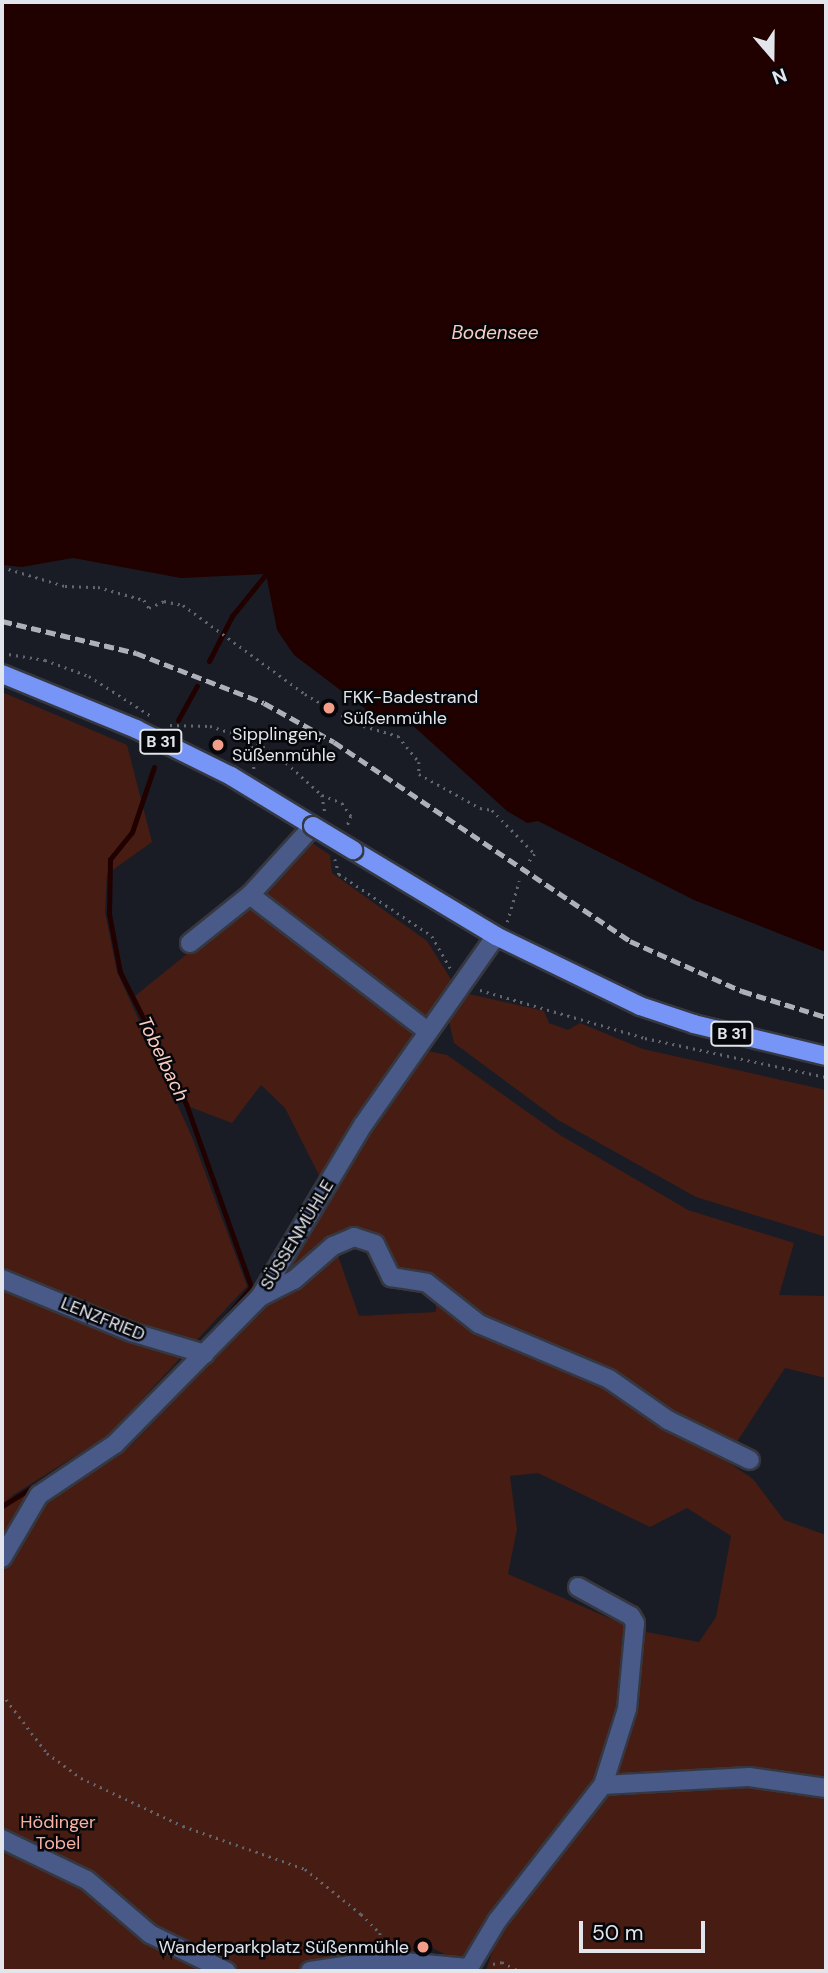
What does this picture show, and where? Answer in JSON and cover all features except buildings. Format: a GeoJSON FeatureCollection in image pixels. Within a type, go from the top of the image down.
{"type":"FeatureCollection","features":[{"type":"Feature","properties":{"kind":"main road","name":"B 31"},"geometry":{"type":"LineString","coordinates":[[2,674],[147,735],[319,819],[353,850],[496,936],[640,1006],[694,1024],[826,1056]]}},
{"type":"Feature","properties":{"kind":"street"},"geometry":{"type":"LineString","coordinates":[[190,943],[250,895],[319,819]]}},
{"type":"Feature","properties":{"kind":"street"},"geometry":{"type":"LineString","coordinates":[[250,895],[426,1030]]}},
{"type":"Feature","properties":{"kind":"street","name":"SÜSSENMÜHLE"},"geometry":{"type":"LineString","coordinates":[[2,1558],[39,1495],[116,1444],[260,1297],[426,1030],[464,983],[496,936]]}},
{"type":"Feature","properties":{"kind":"street"},"geometry":{"type":"LineString","coordinates":[[260,1297],[294,1280],[333,1246],[354,1237],[375,1244],[391,1277],[427,1283],[479,1324],[609,1379],[668,1420],[750,1460]]}},
{"type":"Feature","properties":{"kind":"street","name":"LENZFRIED"},"geometry":{"type":"LineString","coordinates":[[2,1279],[131,1332],[205,1354]]}},
{"type":"Feature","properties":{"kind":"street"},"geometry":{"type":"LineString","coordinates":[[310,1971],[384,1960],[470,1970],[497,1921],[603,1785],[627,1709],[635,1623],[631,1616],[578,1587]]}},
{"type":"Feature","properties":{"kind":"street"},"geometry":{"type":"LineString","coordinates":[[603,1785],[749,1777],[826,1788]]}},
{"type":"Feature","properties":{"kind":"street"},"geometry":{"type":"LineString","coordinates":[[2,1839],[87,1880],[150,1934],[226,1971]]}},
{"type":"Feature","properties":{"kind":"path"},"geometry":{"type":"LineString","coordinates":[[2,567],[65,586],[98,587],[144,600],[149,608],[164,601],[183,605],[305,694],[357,724],[398,736],[419,762],[419,774],[480,808],[492,810],[535,854],[528,863]]}},
{"type":"Feature","properties":{"kind":"path"},"geometry":{"type":"LineString","coordinates":[[2,653],[45,660],[89,676],[172,726],[239,732],[281,758],[322,795],[347,809],[351,816],[346,829]]}},
{"type":"Feature","properties":{"kind":"path"},"geometry":{"type":"LineString","coordinates":[[319,819],[322,795]]}},
{"type":"Feature","properties":{"kind":"path"},"geometry":{"type":"LineString","coordinates":[[334,858],[340,874],[432,936],[446,967],[464,983],[645,1038],[826,1077]]}},
{"type":"Feature","properties":{"kind":"path"},"geometry":{"type":"LineString","coordinates":[[496,936],[509,919],[519,881]]}},
{"type":"Feature","properties":{"kind":"path"},"geometry":{"type":"LineString","coordinates":[[2,1694],[47,1753],[81,1778],[183,1825],[305,1869],[380,1933],[384,1960]]}},
{"type":"Feature","properties":{"kind":"path"},"geometry":{"type":"LineString","coordinates":[[470,1970],[502,1962],[519,1971]]}},
{"type":"Feature","properties":{"kind":"green space"},"geometry":{"type":"Polygon","coordinates":[[[2,692],[127,745],[152,842],[107,874],[105,912],[117,972],[192,1137],[247,1286],[109,1435],[5,1500],[51,1480],[2,1548],[2,692]]]}},
{"type":"Feature","properties":{"kind":"green space"},"geometry":{"type":"Polygon","coordinates":[[[309,841],[330,855],[332,873],[427,941],[454,984],[419,1029],[322,1181],[285,1108],[261,1085],[232,1123],[190,1107],[135,996],[246,906],[309,841]]]}},
{"type":"Feature","properties":{"kind":"green space"},"geometry":{"type":"Polygon","coordinates":[[[469,994],[544,1011],[549,1023],[568,1030],[580,1023],[643,1049],[826,1090],[826,1237],[696,1197],[558,1120],[454,1043],[448,1017],[469,994]]]}},
{"type":"Feature","properties":{"kind":"green space","name":"Hödinger Tobel"},"geometry":{"type":"Polygon","coordinates":[[[423,1050],[447,1055],[560,1135],[688,1210],[794,1243],[779,1295],[826,1296],[826,1378],[785,1368],[725,1460],[753,1479],[784,1520],[826,1535],[826,1783],[612,1777],[641,1631],[699,1642],[716,1617],[731,1536],[687,1508],[650,1527],[538,1473],[510,1476],[517,1529],[508,1574],[632,1628],[621,1710],[598,1780],[467,1965],[416,1940],[412,1955],[347,1959],[295,1971],[236,1971],[206,1963],[89,1891],[146,1943],[199,1971],[2,1971],[2,1573],[19,1537],[47,1502],[132,1444],[242,1329],[277,1282],[315,1213],[423,1050]],[[355,1242],[336,1250],[359,1316],[436,1312],[436,1298],[424,1286],[387,1281],[371,1248],[355,1242]]]}},
{"type":"Feature","properties":{"kind":"green space"},"geometry":{"type":"Polygon","coordinates":[[[749,1784],[826,1794],[826,1971],[486,1971],[501,1924],[606,1792],[749,1784]]]}},
{"type":"Feature","properties":{"kind":"water","name":"Bodensee"},"geometry":{"type":"Polygon","coordinates":[[[2,2],[826,2],[826,952],[694,900],[538,821],[527,823],[507,811],[399,713],[372,714],[294,655],[277,630],[266,574],[181,578],[73,558],[22,567],[2,565],[2,2]]]}},
{"type":"Feature","properties":{"kind":"waterway","name":"Tobelbach"},"geometry":{"type":"LineString","coordinates":[[209,661],[232,616],[266,574]]}},
{"type":"Feature","properties":{"kind":"waterway","name":"Tobelbach"},"geometry":{"type":"LineString","coordinates":[[178,720],[197,686]]}},
{"type":"Feature","properties":{"kind":"waterway","name":"Tobelbach"},"geometry":{"type":"LineString","coordinates":[[154,767],[132,832],[110,859],[109,914],[120,972],[186,1104],[251,1287],[211,1335]]}},
{"type":"Feature","properties":{"kind":"waterway","name":"Tobelbach"},"geometry":{"type":"LineString","coordinates":[[2,1506],[67,1466]]}},
{"type":"Feature","properties":{"kind":"railway"},"geometry":{"type":"LineString","coordinates":[[2,621],[136,653],[264,703],[334,742],[630,941],[742,991],[826,1017]]}},
{"type":"Feature","properties":{"kind":"place","name":"FKK-Badestrand Süßenmühle"},"geometry":{"type":"Point","coordinates":[329,708]}},
{"type":"Feature","properties":{"kind":"place","name":"Sipplingen, Süßenmühle"},"geometry":{"type":"Point","coordinates":[218,745]}},
{"type":"Feature","properties":{"kind":"place","name":"Wanderparkplatz Süßenmühle"},"geometry":{"type":"Point","coordinates":[423,1947]}}]}
